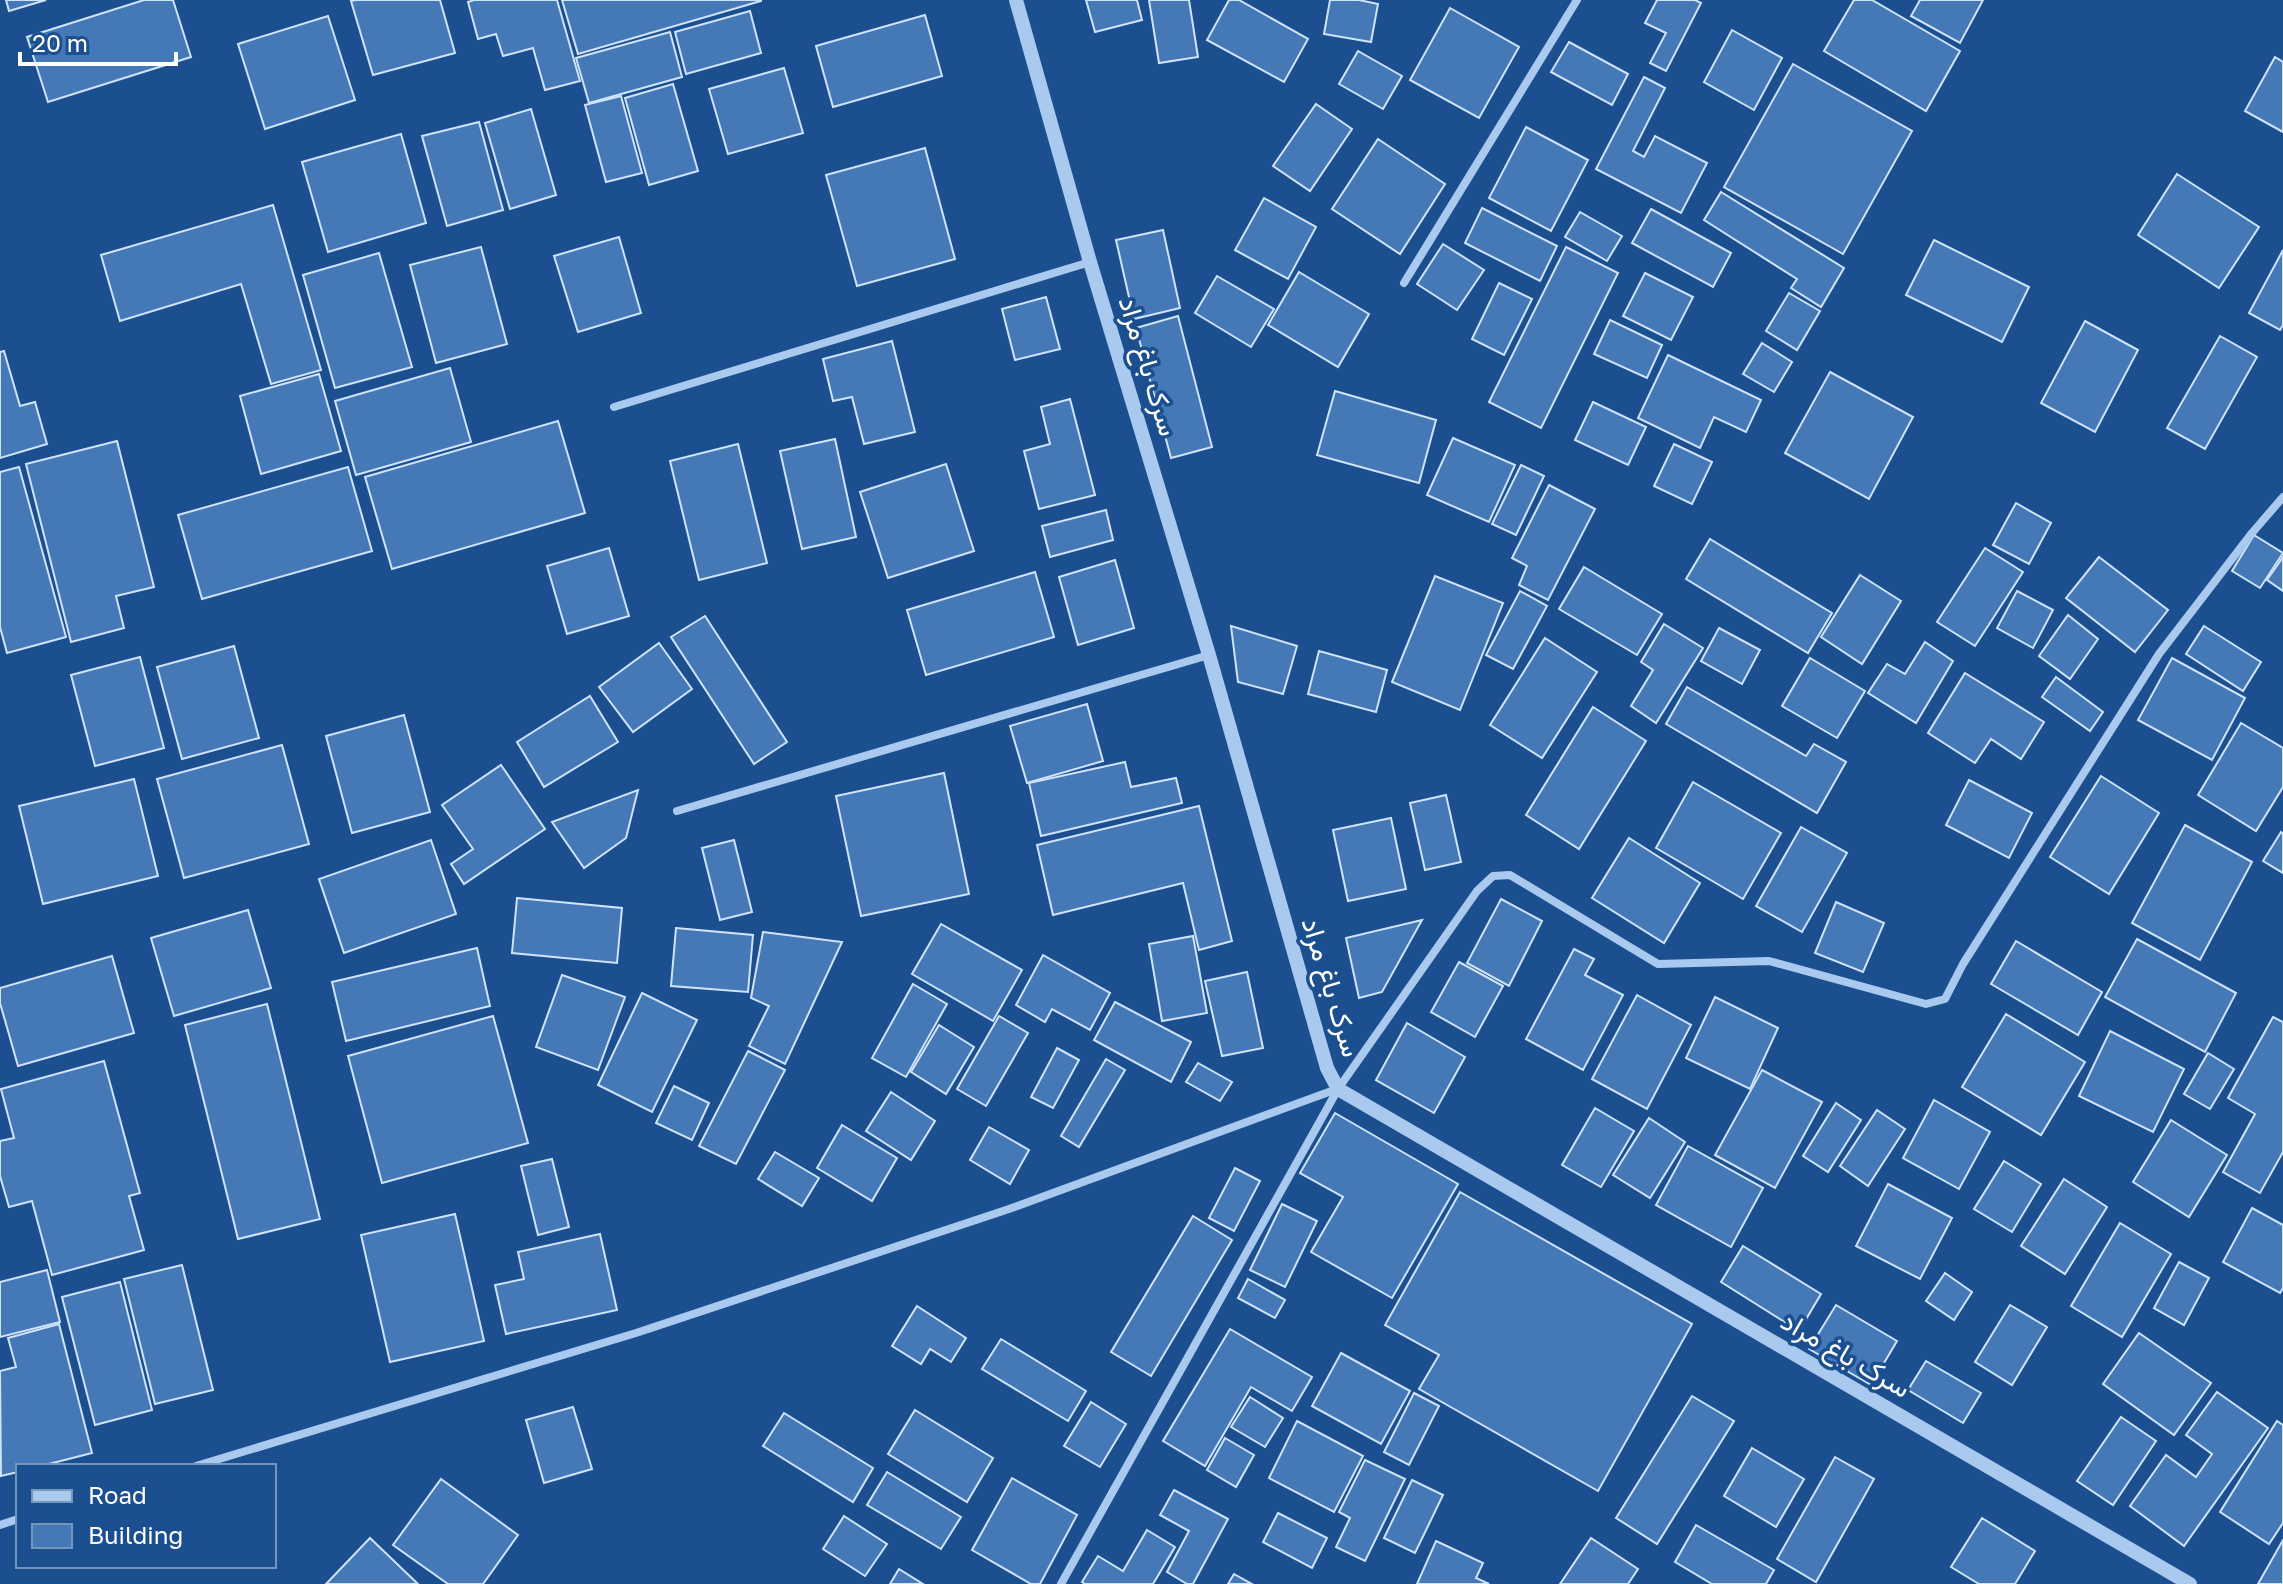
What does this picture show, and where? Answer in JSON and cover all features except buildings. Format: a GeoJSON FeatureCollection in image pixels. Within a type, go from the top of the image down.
{"type":"FeatureCollection","features":[{"type":"Feature","properties":{"kind":"street","name":"سرک باغ مراد"},"geometry":{"type":"LineString","coordinates":[[1016,0],[1327,1068],[1338,1089],[2190,1584]]}},
{"type":"Feature","properties":{"kind":"street"},"geometry":{"type":"LineString","coordinates":[[1404,283],[1577,0]]}},
{"type":"Feature","properties":{"kind":"street"},"geometry":{"type":"LineString","coordinates":[[614,407],[1090,262]]}},
{"type":"Feature","properties":{"kind":"street"},"geometry":{"type":"LineString","coordinates":[[1061,1584],[1338,1089],[1477,891],[1493,876],[1510,875],[1658,964],[1769,961],[1926,1004],[1945,999],[2159,654],[2283,497]]}},
{"type":"Feature","properties":{"kind":"street"},"geometry":{"type":"LineString","coordinates":[[677,811],[1209,655]]}},
{"type":"Feature","properties":{"kind":"street"},"geometry":{"type":"LineString","coordinates":[[203,1464],[681,1319],[1009,1209],[1338,1089]]}}]}
